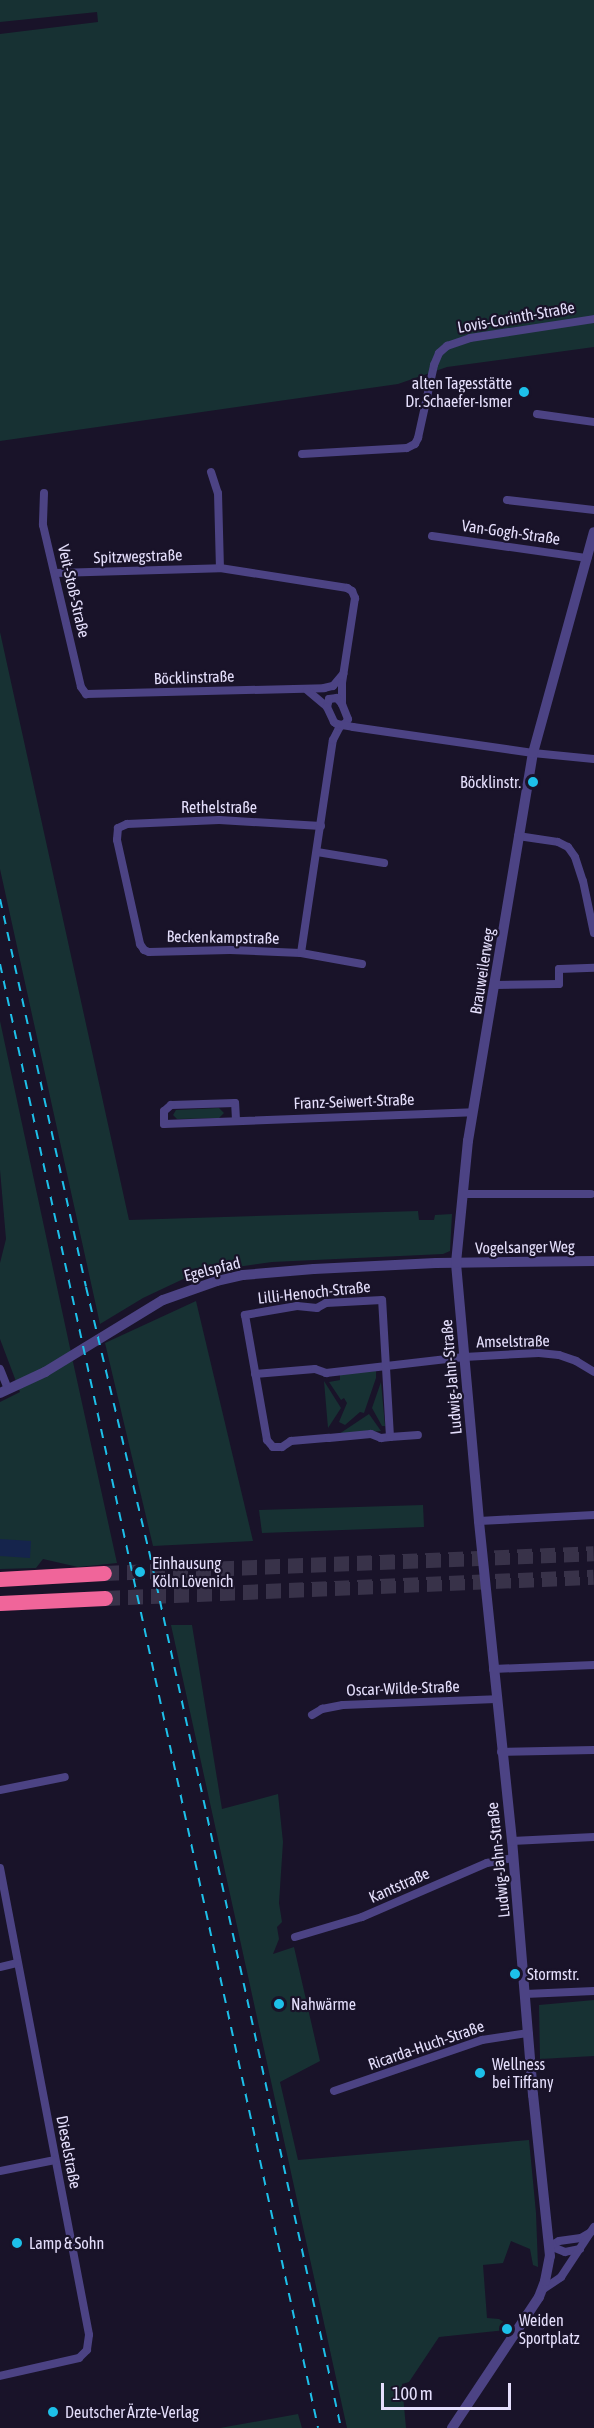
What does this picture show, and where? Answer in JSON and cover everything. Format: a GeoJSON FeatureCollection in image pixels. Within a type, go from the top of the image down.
{"type":"FeatureCollection","features":[{"type":"Feature","properties":{"kind":"highway"},"geometry":{"type":"LineString","coordinates":[[0,1579],[104,1574]]}},
{"type":"Feature","properties":{"kind":"highway"},"geometry":{"type":"LineString","coordinates":[[0,1603],[105,1598]]}},
{"type":"Feature","properties":{"kind":"street","name":"Lovis-Corinth-Straße"},"geometry":{"type":"LineString","coordinates":[[302,454],[407,448],[415,444],[418,438],[434,365],[439,353],[447,346],[470,338],[594,319]]}},
{"type":"Feature","properties":{"kind":"street"},"geometry":{"type":"LineString","coordinates":[[537,414],[594,422]]}},
{"type":"Feature","properties":{"kind":"street"},"geometry":{"type":"LineString","coordinates":[[211,472],[218,493],[220,568]]}},
{"type":"Feature","properties":{"kind":"street","name":"Veit-Stoß-Straße"},"geometry":{"type":"LineString","coordinates":[[44,493],[43,525],[81,687],[86,694]]}},
{"type":"Feature","properties":{"kind":"street"},"geometry":{"type":"LineString","coordinates":[[507,500],[594,510]]}},
{"type":"Feature","properties":{"kind":"street","name":"Brauweilerweg"},"geometry":{"type":"LineString","coordinates":[[456,1263],[473,1112],[533,753],[594,532]]}},
{"type":"Feature","properties":{"kind":"street","name":"Van-Gogh-Straße"},"geometry":{"type":"LineString","coordinates":[[432,536],[587,558]]}},
{"type":"Feature","properties":{"kind":"street","name":"Spitzwegstraße"},"geometry":{"type":"LineString","coordinates":[[56,573],[220,568],[352,591],[355,598],[343,674]]}},
{"type":"Feature","properties":{"kind":"street"},"geometry":{"type":"LineString","coordinates":[[339,701],[343,674]]}},
{"type":"Feature","properties":{"kind":"street","name":"Böcklinstraße"},"geometry":{"type":"LineString","coordinates":[[86,694],[321,688],[333,686],[343,674]]}},
{"type":"Feature","properties":{"kind":"street"},"geometry":{"type":"LineString","coordinates":[[321,688],[339,701],[358,725],[366,730]]}},
{"type":"Feature","properties":{"kind":"street"},"geometry":{"type":"LineString","coordinates":[[303,689],[311,692],[327,707],[334,722],[342,725],[533,753],[594,759]]}},
{"type":"Feature","properties":{"kind":"street"},"geometry":{"type":"LineString","coordinates":[[327,707],[329,699],[339,701]]}},
{"type":"Feature","properties":{"kind":"street"},"geometry":{"type":"LineString","coordinates":[[333,740],[348,719],[346,712]]}},
{"type":"Feature","properties":{"kind":"street"},"geometry":{"type":"LineString","coordinates":[[301,953],[333,740],[331,717]]}},
{"type":"Feature","properties":{"kind":"street","name":"Rethelstraße"},"geometry":{"type":"LineString","coordinates":[[144,950],[140,944],[117,840],[118,828],[127,824],[219,820],[321,826]]}},
{"type":"Feature","properties":{"kind":"street"},"geometry":{"type":"LineString","coordinates":[[519,836],[558,842],[568,847],[575,857],[583,881],[594,933]]}},
{"type":"Feature","properties":{"kind":"street"},"geometry":{"type":"LineString","coordinates":[[317,852],[384,863]]}},
{"type":"Feature","properties":{"kind":"street","name":"Beckenkampstraße"},"geometry":{"type":"LineString","coordinates":[[144,950],[301,953],[362,964]]}},
{"type":"Feature","properties":{"kind":"street"},"geometry":{"type":"LineString","coordinates":[[495,985],[559,984],[560,969],[594,968]]}},
{"type":"Feature","properties":{"kind":"street","name":"Franz-Seiwert-Straße"},"geometry":{"type":"LineString","coordinates":[[236,1120],[235,1103],[171,1106],[164,1111],[164,1124],[473,1112]]}},
{"type":"Feature","properties":{"kind":"street"},"geometry":{"type":"LineString","coordinates":[[462,1194],[591,1194]]}},
{"type":"Feature","properties":{"kind":"street","name":"Vogelsanger Weg"},"geometry":{"type":"LineString","coordinates":[[456,1263],[594,1261]]}},
{"type":"Feature","properties":{"kind":"street","name":"Ludwig-Jahn-Straße"},"geometry":{"type":"LineString","coordinates":[[452,2428],[542,2290],[549,2266],[550,2246],[528,2033],[512,1841],[480,1540],[456,1263]]}},
{"type":"Feature","properties":{"kind":"street","name":"Egelspfad"},"geometry":{"type":"LineString","coordinates":[[4,1391],[45,1372],[164,1300],[196,1286],[266,1273],[456,1263]]}},
{"type":"Feature","properties":{"kind":"street","name":"Lilli-Henoch-Straße"},"geometry":{"type":"LineString","coordinates":[[255,1374],[245,1316],[297,1306],[317,1308],[326,1303],[382,1300],[384,1365]]}},
{"type":"Feature","properties":{"kind":"street","name":"Amselstraße"},"geometry":{"type":"LineString","coordinates":[[255,1374],[315,1369],[326,1372],[373,1369],[384,1365],[464,1357],[539,1353],[559,1354],[594,1372]]}},
{"type":"Feature","properties":{"kind":"street"},"geometry":{"type":"LineString","coordinates":[[384,1365],[390,1437]]}},
{"type":"Feature","properties":{"kind":"street"},"geometry":{"type":"LineString","coordinates":[[0,1369],[4,1391]]}},
{"type":"Feature","properties":{"kind":"street"},"geometry":{"type":"LineString","coordinates":[[255,1374],[267,1440],[273,1447],[282,1446],[291,1441],[371,1434],[381,1438],[418,1435]]}},
{"type":"Feature","properties":{"kind":"street"},"geometry":{"type":"LineString","coordinates":[[479,1521],[594,1515]]}},
{"type":"Feature","properties":{"kind":"street"},"geometry":{"type":"LineString","coordinates":[[493,1669],[594,1665]]}},
{"type":"Feature","properties":{"kind":"street","name":"Oscar-Wilde-Straße"},"geometry":{"type":"LineString","coordinates":[[312,1715],[322,1709],[343,1705],[496,1699]]}},
{"type":"Feature","properties":{"kind":"street"},"geometry":{"type":"LineString","coordinates":[[501,1752],[594,1750]]}},
{"type":"Feature","properties":{"kind":"street"},"geometry":{"type":"LineString","coordinates":[[0,1790],[65,1777]]}},
{"type":"Feature","properties":{"kind":"street"},"geometry":{"type":"LineString","coordinates":[[512,1841],[594,1838]]}},
{"type":"Feature","properties":{"kind":"street","name":"Kantstraße"},"geometry":{"type":"LineString","coordinates":[[295,1937],[362,1917],[487,1863],[513,1858]]}},
{"type":"Feature","properties":{"kind":"street","name":"Dieselstraße"},"geometry":{"type":"LineString","coordinates":[[0,1868],[88,2335],[87,2350],[79,2358],[0,2376]]}},
{"type":"Feature","properties":{"kind":"street"},"geometry":{"type":"LineString","coordinates":[[0,1967],[18,1964]]}},
{"type":"Feature","properties":{"kind":"street"},"geometry":{"type":"LineString","coordinates":[[525,1994],[594,1991]]}},
{"type":"Feature","properties":{"kind":"street","name":"Ricarda-Huch-Straße"},"geometry":{"type":"LineString","coordinates":[[334,2091],[482,2040],[528,2033]]}},
{"type":"Feature","properties":{"kind":"street"},"geometry":{"type":"LineString","coordinates":[[0,2171],[55,2160]]}},
{"type":"Feature","properties":{"kind":"street"},"geometry":{"type":"LineString","coordinates":[[550,2246],[559,2241],[581,2238],[593,2229]]}},
{"type":"Feature","properties":{"kind":"street"},"geometry":{"type":"LineString","coordinates":[[542,2290],[561,2277],[593,2229]]}},
{"type":"Feature","properties":{"kind":"street"},"geometry":{"type":"LineString","coordinates":[[550,2246],[566,2252],[580,2249]]}},
{"type":"Feature","properties":{"kind":"green space"},"geometry":{"type":"Polygon","coordinates":[[[0,0],[594,0],[594,347],[447,367],[398,384],[0,441],[0,34],[98,22],[97,12],[0,22],[0,0]]]}},
{"type":"Feature","properties":{"kind":"green space"},"geometry":{"type":"Polygon","coordinates":[[[0,632],[129,1220],[418,1211],[419,1220],[434,1220],[435,1215],[452,1214],[450,1251],[443,1254],[272,1262],[196,1273],[143,1298],[100,1324],[0,869],[0,632]]]}},
{"type":"Feature","properties":{"kind":"green space"},"geometry":{"type":"Polygon","coordinates":[[[0,1021],[117,1563],[78,1567],[43,1559],[36,1568],[0,1569],[0,1402],[20,1392],[0,1339],[0,1263],[6,1239],[0,1170],[0,1021]]]}},
{"type":"Feature","properties":{"kind":"green space"},"geometry":{"type":"Polygon","coordinates":[[[219,1108],[224,1113],[219,1118],[177,1119],[173,1115],[176,1110],[219,1108]]]}},
{"type":"Feature","properties":{"kind":"green space"},"geometry":{"type":"Polygon","coordinates":[[[196,1301],[253,1541],[153,1546],[105,1343],[196,1301]]]}},
{"type":"Feature","properties":{"kind":"green space"},"geometry":{"type":"Polygon","coordinates":[[[376,1371],[376,1378],[364,1413],[360,1412],[345,1425],[339,1422],[347,1403],[344,1398],[341,1400],[329,1382],[340,1380],[340,1374],[376,1371]]]}},
{"type":"Feature","properties":{"kind":"green space"},"geometry":{"type":"Polygon","coordinates":[[[324,1381],[341,1408],[328,1428],[324,1381]]]}},
{"type":"Feature","properties":{"kind":"green space"},"geometry":{"type":"Polygon","coordinates":[[[381,1382],[385,1426],[382,1426],[372,1408],[381,1382]]]}},
{"type":"Feature","properties":{"kind":"green space"},"geometry":{"type":"Polygon","coordinates":[[[369,1414],[381,1431],[339,1435],[339,1434],[369,1414]]]}},
{"type":"Feature","properties":{"kind":"green space"},"geometry":{"type":"Polygon","coordinates":[[[423,1505],[424,1527],[262,1533],[259,1510],[423,1505]]]}},
{"type":"Feature","properties":{"kind":"green space"},"geometry":{"type":"Polygon","coordinates":[[[171,1625],[192,1625],[222,1809],[278,1794],[283,1842],[279,1903],[282,1922],[277,1927],[279,1939],[273,1954],[294,1947],[320,2061],[280,2082],[298,2160],[529,2140],[536,2213],[538,2267],[533,2265],[530,2249],[511,2241],[503,2263],[483,2265],[487,2318],[499,2319],[510,2326],[506,2330],[439,2337],[409,2382],[402,2384],[406,2428],[347,2428],[171,1625]]]}},
{"type":"Feature","properties":{"kind":"green space"},"geometry":{"type":"Polygon","coordinates":[[[594,2000],[594,2056],[540,2059],[539,2005],[594,2000]]]}},
{"type":"Feature","properties":{"kind":"green space"},"geometry":{"type":"Polygon","coordinates":[[[298,2414],[302,2428],[220,2428],[298,2414]]]}},
{"type":"Feature","properties":{"kind":"water"},"geometry":{"type":"Polygon","coordinates":[[[0,1539],[31,1541],[30,1558],[0,1556],[0,1539]]]}},
{"type":"Feature","properties":{"kind":"tunnel"},"geometry":{"type":"LineString","coordinates":[[104,1573],[594,1553]]}},
{"type":"Feature","properties":{"kind":"tunnel"},"geometry":{"type":"LineString","coordinates":[[105,1598],[594,1577]]}},
{"type":"Feature","properties":{"kind":"railway"},"geometry":{"type":"LineString","coordinates":[[0,899],[86,1287],[149,1551],[341,2428]]}},
{"type":"Feature","properties":{"kind":"railway"},"geometry":{"type":"LineString","coordinates":[[0,964],[318,2428]]}},
{"type":"Feature","properties":{"kind":"place","name":"alten Tagesstätte Dr. Schaefer-Ismer"},"geometry":{"type":"Point","coordinates":[524,392]}},
{"type":"Feature","properties":{"kind":"place","name":"Böcklinstr."},"geometry":{"type":"Point","coordinates":[533,782]}},
{"type":"Feature","properties":{"kind":"place","name":"Einhausung Köln Lövenich"},"geometry":{"type":"Point","coordinates":[140,1572]}},
{"type":"Feature","properties":{"kind":"place","name":"Stormstr."},"geometry":{"type":"Point","coordinates":[515,1974]}},
{"type":"Feature","properties":{"kind":"place","name":"Nahwärme"},"geometry":{"type":"Point","coordinates":[279,2004]}},
{"type":"Feature","properties":{"kind":"place","name":"Wellness bei Tiffany"},"geometry":{"type":"Point","coordinates":[480,2073]}},
{"type":"Feature","properties":{"kind":"place","name":"Lamp & Sohn"},"geometry":{"type":"Point","coordinates":[17,2243]}},
{"type":"Feature","properties":{"kind":"place","name":"Weiden Sportplatz"},"geometry":{"type":"Point","coordinates":[507,2329]}},
{"type":"Feature","properties":{"kind":"place","name":"Deutscher Ärzte-Verlag"},"geometry":{"type":"Point","coordinates":[53,2412]}}]}
